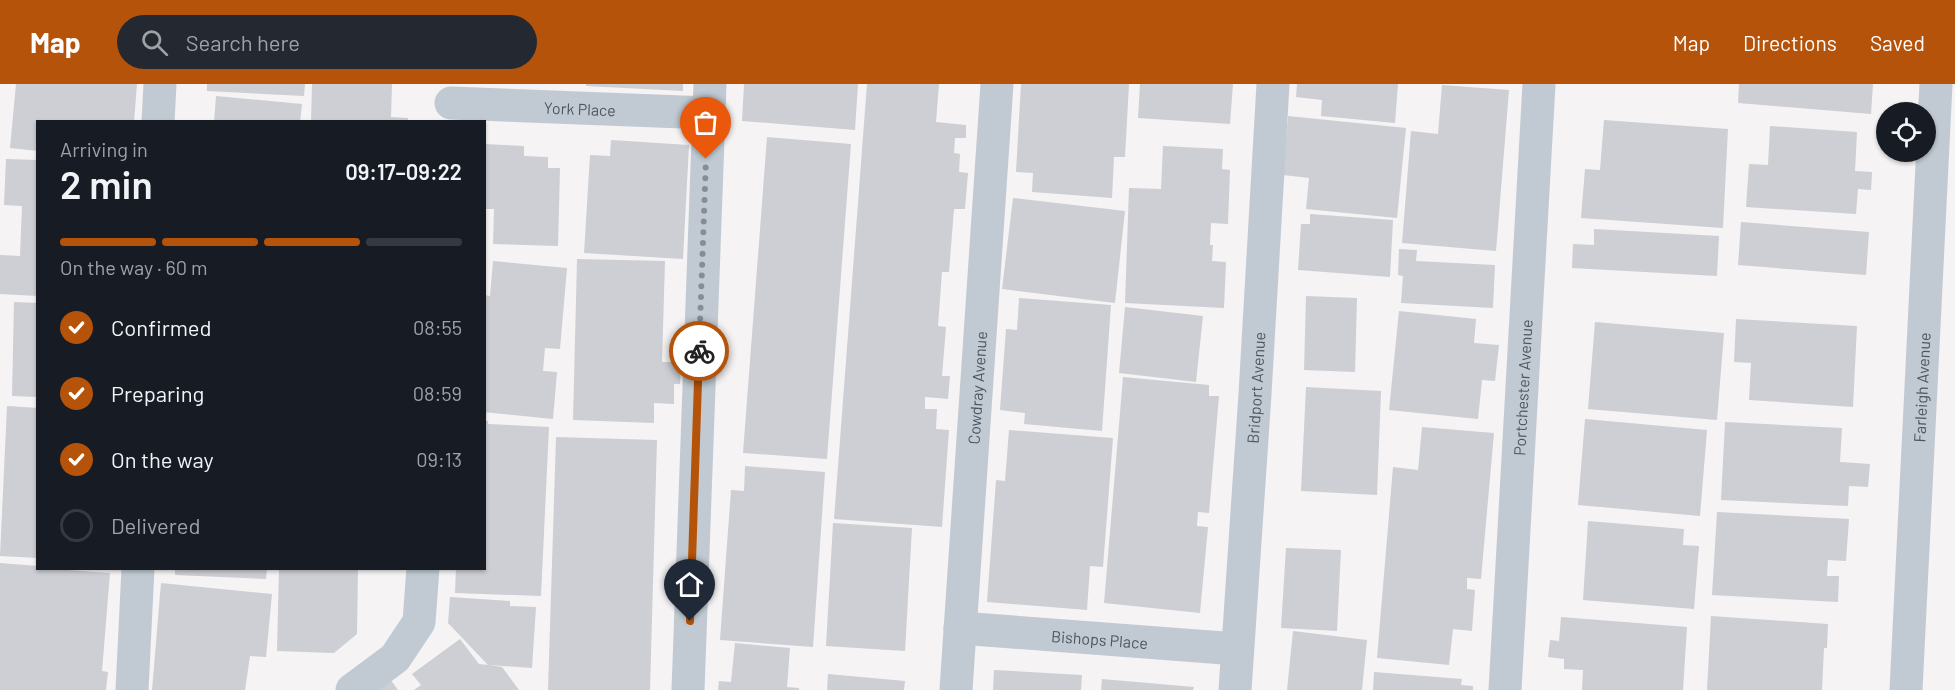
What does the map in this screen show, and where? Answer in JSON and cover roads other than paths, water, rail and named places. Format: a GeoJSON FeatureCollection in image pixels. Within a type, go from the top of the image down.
{"type":"FeatureCollection","features":[{"type":"Feature","properties":{"kind":"street"},"geometry":{"type":"LineString","coordinates":[[158,120],[160,84]]}},
{"type":"Feature","properties":{"kind":"street","name":"Cowdray Avenue"},"geometry":{"type":"LineString","coordinates":[[956,690],[997,84]]}},
{"type":"Feature","properties":{"kind":"street","name":"Bridport Avenue"},"geometry":{"type":"LineString","coordinates":[[1235,690],[1256,382],[1272,84]]}},
{"type":"Feature","properties":{"kind":"street","name":"Portchester Avenue"},"geometry":{"type":"LineString","coordinates":[[1505,690],[1539,84]]}},
{"type":"Feature","properties":{"kind":"street","name":"Farleigh Avenue"},"geometry":{"type":"LineString","coordinates":[[1906,690],[1936,84]]}},
{"type":"Feature","properties":{"kind":"street"},"geometry":{"type":"LineString","coordinates":[[687,690],[709,98]]}},
{"type":"Feature","properties":{"kind":"street","name":"York Place"},"geometry":{"type":"LineString","coordinates":[[451,103],[709,98]]}},
{"type":"Feature","properties":{"kind":"street"},"geometry":{"type":"LineString","coordinates":[[132,690],[138,570]]}},
{"type":"Feature","properties":{"kind":"street"},"geometry":{"type":"LineString","coordinates":[[352,690],[395,658],[419,622],[423,570]]}},
{"type":"Feature","properties":{"kind":"street","name":"Bishops Place"},"geometry":{"type":"LineString","coordinates":[[960,628],[1237,649]]}}]}
